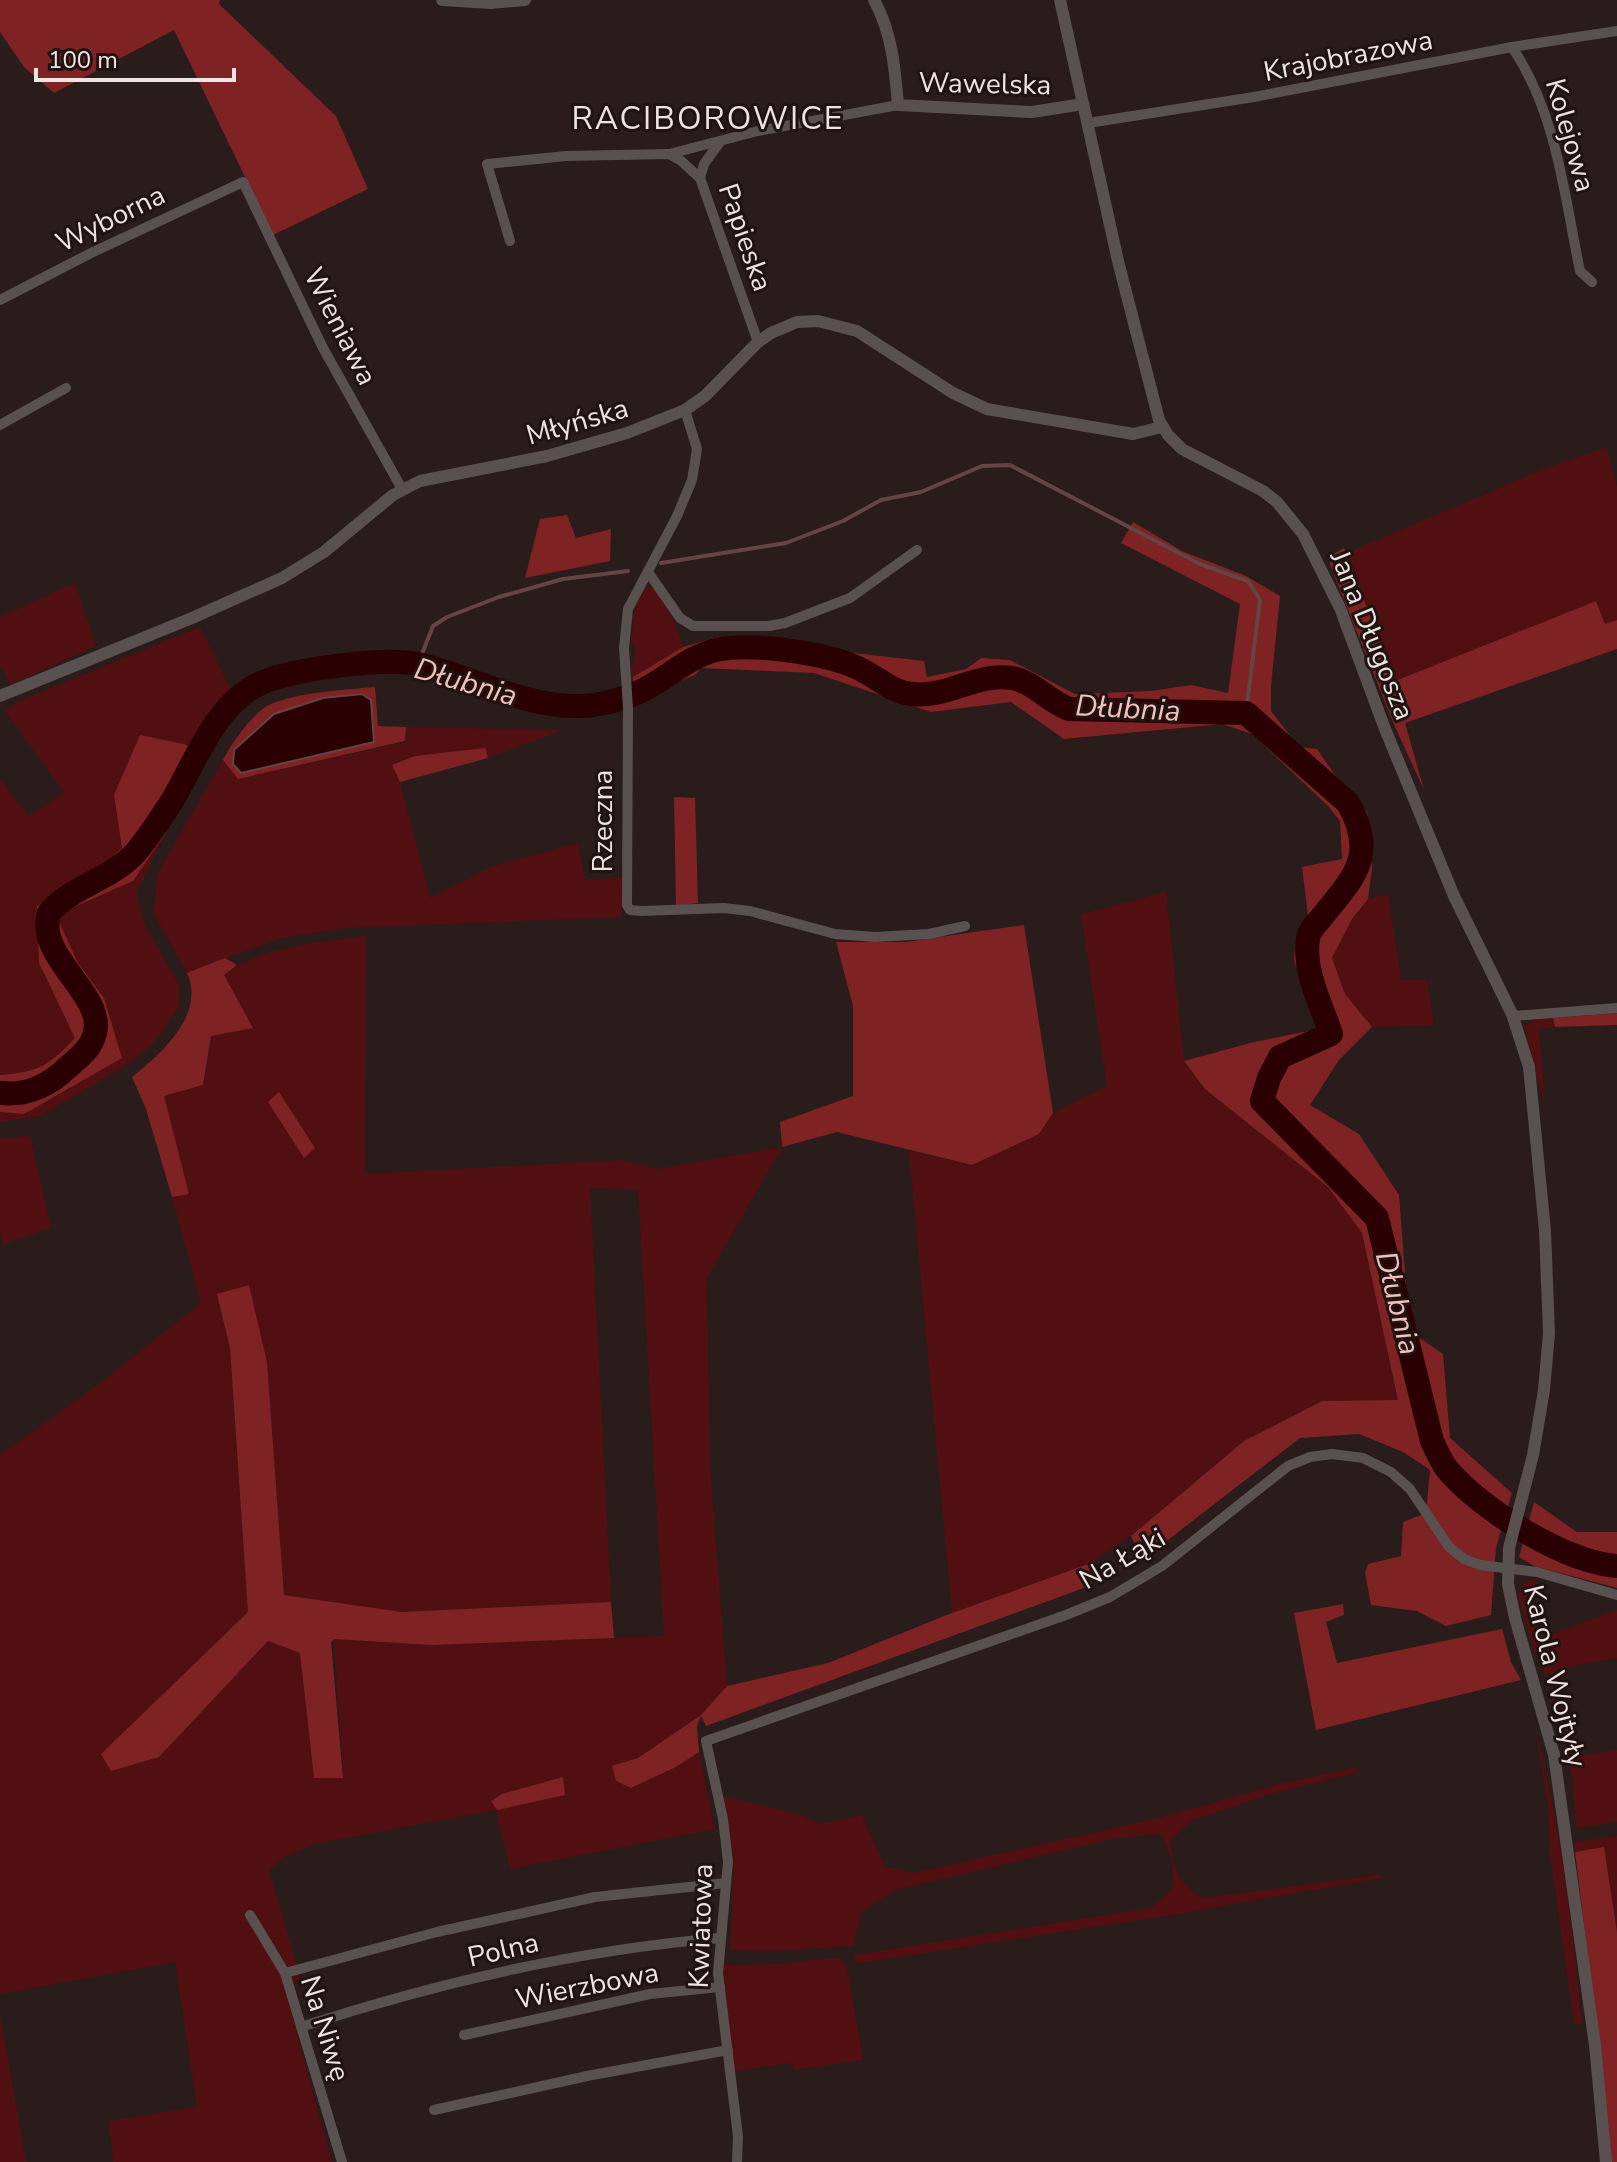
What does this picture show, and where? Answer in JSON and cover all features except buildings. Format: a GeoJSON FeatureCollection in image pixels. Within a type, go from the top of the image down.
{"type":"FeatureCollection","features":[{"type":"Feature","properties":{"kind":"street"},"geometry":{"type":"LineString","coordinates":[[442,0],[491,3],[525,0]]}},
{"type":"Feature","properties":{"kind":"street","name":"Wawelska"},"geometry":{"type":"LineString","coordinates":[[874,0],[892,51],[898,105],[1032,112],[1083,104]]}},
{"type":"Feature","properties":{"kind":"street","name":"Jana Długosza"},"geometry":{"type":"LineString","coordinates":[[1060,0],[1149,387],[1162,427],[1182,449],[1263,491],[1277,502],[1303,534],[1340,608],[1385,729],[1454,896],[1513,1015]]}},
{"type":"Feature","properties":{"kind":"street","name":"Krajobrazowa"},"geometry":{"type":"LineString","coordinates":[[1088,123],[1254,97],[1512,47],[1617,31]]}},
{"type":"Feature","properties":{"kind":"street","name":"Kolejowa"},"geometry":{"type":"LineString","coordinates":[[1512,47],[1544,108],[1554,142],[1580,271],[1592,282]]}},
{"type":"Feature","properties":{"kind":"street"},"geometry":{"type":"LineString","coordinates":[[510,241],[487,164],[566,156],[669,154],[758,131],[898,105]]}},
{"type":"Feature","properties":{"kind":"street","name":"Papieska"},"geometry":{"type":"LineString","coordinates":[[720,142],[704,164],[700,178],[758,342]]}},
{"type":"Feature","properties":{"kind":"street"},"geometry":{"type":"LineString","coordinates":[[669,154],[700,178]]}},
{"type":"Feature","properties":{"kind":"street","name":"Wyborna"},"geometry":{"type":"LineString","coordinates":[[0,300],[243,182]]}},
{"type":"Feature","properties":{"kind":"street","name":"Wieniawa"},"geometry":{"type":"LineString","coordinates":[[243,182],[321,344],[402,489]]}},
{"type":"Feature","properties":{"kind":"street","name":"Młyńska"},"geometry":{"type":"LineString","coordinates":[[0,696],[282,578],[324,552],[402,489],[436,477],[547,456],[627,433],[685,410],[705,396],[758,342],[780,328],[797,322],[832,323],[857,331],[953,393],[987,409],[1133,434],[1162,427]]}},
{"type":"Feature","properties":{"kind":"street"},"geometry":{"type":"LineString","coordinates":[[0,425],[66,388]]}},
{"type":"Feature","properties":{"kind":"street","name":"Rzeczna"},"geometry":{"type":"LineString","coordinates":[[685,410],[697,449],[692,480],[628,609],[624,648],[628,708],[627,905],[630,910],[737,909],[835,934],[875,937],[929,934],[965,926]]}},
{"type":"Feature","properties":{"kind":"street"},"geometry":{"type":"LineString","coordinates":[[648,572],[680,618],[693,626],[769,626],[850,598],[917,550]]}},
{"type":"Feature","properties":{"kind":"street"},"geometry":{"type":"LineString","coordinates":[[1513,1015],[1617,1008]]}},
{"type":"Feature","properties":{"kind":"street","name":"Karola Wojtyły"},"geometry":{"type":"LineString","coordinates":[[1513,1015],[1529,1067],[1537,1132],[1548,1272],[1549,1333],[1544,1390],[1507,1566],[1515,1618],[1554,1755],[1595,2045],[1606,2162]]}},
{"type":"Feature","properties":{"kind":"street","name":"Na Łąki"},"geometry":{"type":"LineString","coordinates":[[706,1741],[1110,1597],[1162,1566],[1280,1471],[1317,1456],[1350,1455],[1383,1467],[1410,1489],[1454,1551],[1475,1563],[1537,1572],[1617,1595]]}},
{"type":"Feature","properties":{"kind":"street","name":"Kwiatowa"},"geometry":{"type":"LineString","coordinates":[[706,1741],[728,1862],[720,1938],[720,1987],[738,2136],[737,2162]]}},
{"type":"Feature","properties":{"kind":"street"},"geometry":{"type":"LineString","coordinates":[[285,1973],[425,1935],[557,1905],[639,1890],[726,1883]]}},
{"type":"Feature","properties":{"kind":"street","name":"Na Niwę"},"geometry":{"type":"LineString","coordinates":[[250,1915],[285,1973],[342,2162]]}},
{"type":"Feature","properties":{"kind":"street","name":"Polna"},"geometry":{"type":"LineString","coordinates":[[301,2027],[552,1962],[651,1944],[720,1938]]}},
{"type":"Feature","properties":{"kind":"street","name":"Wierzbowa"},"geometry":{"type":"LineString","coordinates":[[464,2035],[650,1994],[720,1987]]}},
{"type":"Feature","properties":{"kind":"street"},"geometry":{"type":"LineString","coordinates":[[434,2110],[728,2050]]}},
{"type":"Feature","properties":{"kind":"shaded area"},"geometry":{"type":"Polygon","coordinates":[[[0,0],[220,0],[219,4],[336,116],[368,189],[273,235],[174,30],[54,93],[24,67],[0,32],[0,0]]]}},
{"type":"Feature","properties":{"kind":"shaded area"},"geometry":{"type":"Polygon","coordinates":[[[1606,447],[1617,486],[1617,620],[1606,624],[1596,601],[1395,681],[1347,553],[1544,469],[1606,447]]]}},
{"type":"Feature","properties":{"kind":"shaded area"},"geometry":{"type":"Polygon","coordinates":[[[567,515],[576,538],[611,529],[610,561],[525,578],[540,519],[567,515]]]}},
{"type":"Feature","properties":{"kind":"shaded area"},"geometry":{"type":"Polygon","coordinates":[[[1133,522],[1182,551],[1246,576],[1280,596],[1271,711],[1299,747],[1317,749],[1342,785],[1367,812],[1372,868],[1368,899],[1352,919],[1332,958],[1345,994],[1372,1027],[1339,1060],[1310,1105],[1359,1134],[1399,1195],[1407,1298],[1418,1337],[1443,1354],[1450,1438],[1512,1493],[1496,1548],[1491,1615],[1446,1626],[1417,1611],[1371,1605],[1365,1573],[1368,1564],[1401,1556],[1403,1522],[1426,1513],[1430,1470],[1403,1452],[1359,1434],[1300,1438],[1142,1560],[1131,1536],[1244,1441],[1322,1401],[1398,1400],[1362,1233],[1328,1187],[1205,1089],[1184,1061],[1319,1029],[1294,960],[1296,939],[1309,924],[1302,867],[1342,859],[1340,821],[1328,806],[1252,734],[1222,724],[1064,739],[1011,702],[931,712],[814,673],[701,668],[695,675],[633,700],[633,677],[683,647],[718,637],[810,644],[845,652],[924,661],[927,677],[966,669],[981,658],[1010,660],[1075,694],[1150,691],[1191,685],[1228,693],[1240,604],[1121,543],[1133,522]]]}},
{"type":"Feature","properties":{"kind":"shaded area"},"geometry":{"type":"Polygon","coordinates":[[[1344,548],[1395,681],[1596,601],[1605,624],[1617,620],[1617,649],[1405,723],[1424,790],[1395,727],[1330,565],[1330,556],[1344,548]]]}},
{"type":"Feature","properties":{"kind":"shaded area"},"geometry":{"type":"Polygon","coordinates":[[[75,583],[96,646],[10,685],[0,664],[0,617],[75,583]]]}},
{"type":"Feature","properties":{"kind":"shaded area"},"geometry":{"type":"Polygon","coordinates":[[[645,587],[654,588],[674,621],[683,647],[633,677],[631,666],[635,661],[635,644],[631,643],[634,612],[645,587]]]}},
{"type":"Feature","properties":{"kind":"shaded area"},"geometry":{"type":"Polygon","coordinates":[[[200,627],[231,690],[188,747],[183,744],[114,795],[122,848],[106,863],[37,906],[39,963],[75,1038],[42,1066],[0,1075],[0,779],[29,817],[64,792],[4,710],[200,627]]]}},
{"type":"Feature","properties":{"kind":"shaded area"},"geometry":{"type":"Polygon","coordinates":[[[375,687],[378,726],[406,727],[405,741],[238,779],[223,760],[250,721],[271,704],[308,694],[375,687]]]}},
{"type":"Feature","properties":{"kind":"shaded area"},"geometry":{"type":"Polygon","coordinates":[[[362,694],[371,700],[374,742],[241,773],[233,764],[234,750],[274,714],[323,698],[362,694]]]}},
{"type":"Feature","properties":{"kind":"shaded area"},"geometry":{"type":"Polygon","coordinates":[[[406,727],[563,730],[488,758],[484,748],[393,765],[430,898],[493,866],[578,843],[585,880],[622,877],[622,917],[346,928],[280,938],[187,973],[154,914],[157,874],[223,760],[239,779],[405,742],[406,727]]]}},
{"type":"Feature","properties":{"kind":"shaded area"},"geometry":{"type":"Polygon","coordinates":[[[140,735],[184,744],[206,756],[165,834],[133,881],[56,915],[78,963],[104,998],[122,1058],[24,1114],[0,1112],[0,1075],[42,1066],[75,1038],[39,963],[37,906],[106,863],[122,848],[114,795],[140,735]]]}},
{"type":"Feature","properties":{"kind":"shaded area"},"geometry":{"type":"Polygon","coordinates":[[[485,748],[488,758],[400,782],[392,765],[415,756],[485,748]]]}},
{"type":"Feature","properties":{"kind":"shaded area"},"geometry":{"type":"Polygon","coordinates":[[[674,797],[695,798],[698,903],[676,906],[674,797]]]}},
{"type":"Feature","properties":{"kind":"shaded area"},"geometry":{"type":"Polygon","coordinates":[[[165,834],[136,893],[146,927],[180,987],[179,1007],[152,1045],[124,1067],[40,1116],[0,1122],[0,1112],[24,1114],[104,998],[78,963],[56,915],[132,881],[165,834]]]}},
{"type":"Feature","properties":{"kind":"shaded area"},"geometry":{"type":"Polygon","coordinates":[[[1166,892],[1184,1061],[1205,1089],[1328,1187],[1362,1233],[1398,1400],[1322,1401],[1244,1441],[1131,1536],[1088,1564],[952,1613],[909,1151],[972,1165],[1039,1134],[1053,1113],[1107,1086],[1081,914],[1166,892]]]}},
{"type":"Feature","properties":{"kind":"shaded area"},"geometry":{"type":"Polygon","coordinates":[[[1388,894],[1401,980],[1427,980],[1434,1025],[1372,1027],[1345,994],[1332,958],[1352,919],[1368,899],[1388,894]]]}},
{"type":"Feature","properties":{"kind":"shaded area"},"geometry":{"type":"Polygon","coordinates":[[[1024,925],[1053,1113],[1039,1134],[972,1165],[837,1132],[782,1147],[780,1122],[853,1096],[853,1006],[836,942],[906,942],[1024,925]]]}},
{"type":"Feature","properties":{"kind":"shaded area"},"geometry":{"type":"Polygon","coordinates":[[[366,936],[365,1174],[621,1160],[657,1169],[782,1147],[707,1278],[710,1467],[727,1686],[701,1715],[638,1758],[631,1788],[676,1767],[699,1752],[715,1829],[510,1869],[496,1810],[314,1844],[285,1856],[269,1871],[301,1979],[284,1987],[332,2162],[113,2162],[109,2121],[197,2107],[175,1962],[0,1994],[0,1455],[100,1383],[201,1303],[172,1197],[189,1193],[163,1096],[203,1085],[224,975],[274,951],[366,936]],[[590,1188],[611,1602],[402,1612],[284,1595],[267,1362],[248,1285],[217,1295],[230,1348],[248,1612],[101,1754],[159,1757],[268,1641],[300,1653],[314,1778],[343,1778],[334,1639],[431,1645],[664,1636],[638,1190],[590,1188]]]}},
{"type":"Feature","properties":{"kind":"shaded area"},"geometry":{"type":"Polygon","coordinates":[[[225,958],[237,965],[224,975],[253,1028],[211,1036],[203,1085],[164,1096],[189,1194],[172,1197],[146,1109],[132,1077],[167,1045],[186,1018],[191,988],[187,973],[225,958]]]}},
{"type":"Feature","properties":{"kind":"shaded area"},"geometry":{"type":"Polygon","coordinates":[[[1617,1013],[1617,1025],[1555,1027],[1553,1018],[1617,1013]]]}},
{"type":"Feature","properties":{"kind":"shaded area"},"geometry":{"type":"Polygon","coordinates":[[[1539,1018],[1553,1018],[1555,1027],[1539,1029],[1545,1108],[1524,1025],[1539,1018]]]}},
{"type":"Feature","properties":{"kind":"shaded area"},"geometry":{"type":"Polygon","coordinates":[[[279,1092],[315,1148],[304,1158],[268,1102],[279,1092]]]}},
{"type":"Feature","properties":{"kind":"shaded area"},"geometry":{"type":"Polygon","coordinates":[[[30,1136],[51,1228],[3,1244],[0,1235],[0,1138],[30,1136]]]}},
{"type":"Feature","properties":{"kind":"shaded area"},"geometry":{"type":"Polygon","coordinates":[[[249,1285],[267,1362],[284,1595],[402,1612],[611,1602],[614,1638],[431,1645],[334,1639],[331,1642],[343,1778],[314,1778],[300,1653],[268,1641],[159,1757],[111,1771],[101,1754],[248,1612],[230,1348],[217,1294],[249,1285]]]}},
{"type":"Feature","properties":{"kind":"shaded area"},"geometry":{"type":"Polygon","coordinates":[[[1534,1502],[1577,1532],[1617,1532],[1617,1588],[1534,1566],[1519,1557],[1534,1502]]]}},
{"type":"Feature","properties":{"kind":"shaded area"},"geometry":{"type":"Polygon","coordinates":[[[1088,1564],[1092,1585],[706,1726],[701,1716],[697,1726],[699,1752],[676,1767],[631,1788],[616,1781],[612,1766],[638,1758],[701,1715],[727,1686],[828,1663],[952,1613],[1088,1564]]]}},
{"type":"Feature","properties":{"kind":"shaded area"},"geometry":{"type":"Polygon","coordinates":[[[1534,1579],[1537,1583],[1530,1594],[1539,1639],[1617,1610],[1617,1662],[1616,1658],[1568,1667],[1569,1673],[1545,1675],[1531,1642],[1518,1595],[1523,1584],[1534,1579]]]}},
{"type":"Feature","properties":{"kind":"shaded area"},"geometry":{"type":"Polygon","coordinates":[[[1343,1604],[1344,1615],[1326,1622],[1337,1663],[1502,1629],[1511,1662],[1521,1680],[1316,1730],[1294,1613],[1343,1604]]]}},
{"type":"Feature","properties":{"kind":"shaded area"},"geometry":{"type":"Polygon","coordinates":[[[1567,1695],[1578,1756],[1617,1750],[1617,1822],[1576,1828],[1569,1762],[1572,1760],[1552,1708],[1552,1699],[1567,1695]]]}},
{"type":"Feature","properties":{"kind":"shaded area"},"geometry":{"type":"Polygon","coordinates":[[[1535,1728],[1552,1801],[1564,1875],[1582,2024],[1574,2024],[1550,1853],[1548,1806],[1535,1728]]]}},
{"type":"Feature","properties":{"kind":"shaded area"},"geometry":{"type":"Polygon","coordinates":[[[1357,1767],[1358,1772],[1264,1796],[1191,1821],[1170,1841],[1173,1860],[1183,1881],[1203,1898],[1380,1875],[1381,1878],[1172,1915],[855,1964],[854,1955],[1151,1908],[1172,1890],[1173,1864],[1162,1834],[1117,1838],[895,1890],[861,1913],[853,1946],[777,1951],[730,1950],[734,1863],[722,1796],[801,1815],[820,1824],[862,1815],[884,1866],[914,1873],[1163,1817],[1283,1783],[1357,1767]]]}},
{"type":"Feature","properties":{"kind":"shaded area"},"geometry":{"type":"Polygon","coordinates":[[[563,1777],[565,1795],[497,1810],[491,1801],[502,1794],[563,1777]]]}},
{"type":"Feature","properties":{"kind":"shaded area"},"geometry":{"type":"Polygon","coordinates":[[[1617,1836],[1617,1932],[1604,1847],[1575,1852],[1574,1842],[1617,1836]]]}},
{"type":"Feature","properties":{"kind":"shaded area"},"geometry":{"type":"Polygon","coordinates":[[[1604,1847],[1617,1932],[1617,2162],[1609,2162],[1605,2092],[1575,1852],[1604,1847]]]}},
{"type":"Feature","properties":{"kind":"shaded area"},"geometry":{"type":"Polygon","coordinates":[[[842,1959],[847,1968],[863,2060],[794,2070],[792,2063],[735,2071],[722,1965],[780,1964],[842,1959]]]}},
{"type":"Feature","properties":{"kind":"shaded area"},"geometry":{"type":"Polygon","coordinates":[[[0,2014],[26,2162],[0,2162],[0,2014]]]}},
{"type":"Feature","properties":{"kind":"waterway"},"geometry":{"type":"LineString","coordinates":[[661,563],[786,543],[843,521],[881,500],[921,492],[982,466],[1010,465],[1200,564],[1248,581],[1260,600],[1246,713]]}},
{"type":"Feature","properties":{"kind":"waterway"},"geometry":{"type":"LineString","coordinates":[[418,664],[433,626],[447,617],[499,597],[563,579],[628,571]]}},
{"type":"Feature","properties":{"kind":"waterway","name":"Dłubnia"},"geometry":{"type":"LineString","coordinates":[[0,1093],[19,1093],[45,1085],[78,1059],[92,1041],[96,1025],[93,1010],[53,947],[48,931],[49,913],[68,896],[116,869],[137,851],[172,801],[219,719],[245,692],[275,678],[341,665],[407,663],[441,670],[533,701],[580,706],[605,703],[637,693],[685,664],[716,650],[748,647],[788,650],[827,658],[911,694],[936,693],[999,677],[1027,683],[1069,709],[1246,713],[1348,803],[1361,838],[1361,852],[1352,878],[1308,938],[1310,975],[1331,1034],[1280,1057],[1262,1101],[1377,1218],[1432,1441],[1447,1469],[1480,1500],[1524,1531],[1573,1555],[1617,1566]]}},
{"type":"Feature","properties":{"kind":"district","name":"RACIBOROWICE"},"geometry":{"type":"Point","coordinates":[708,118]}}]}
